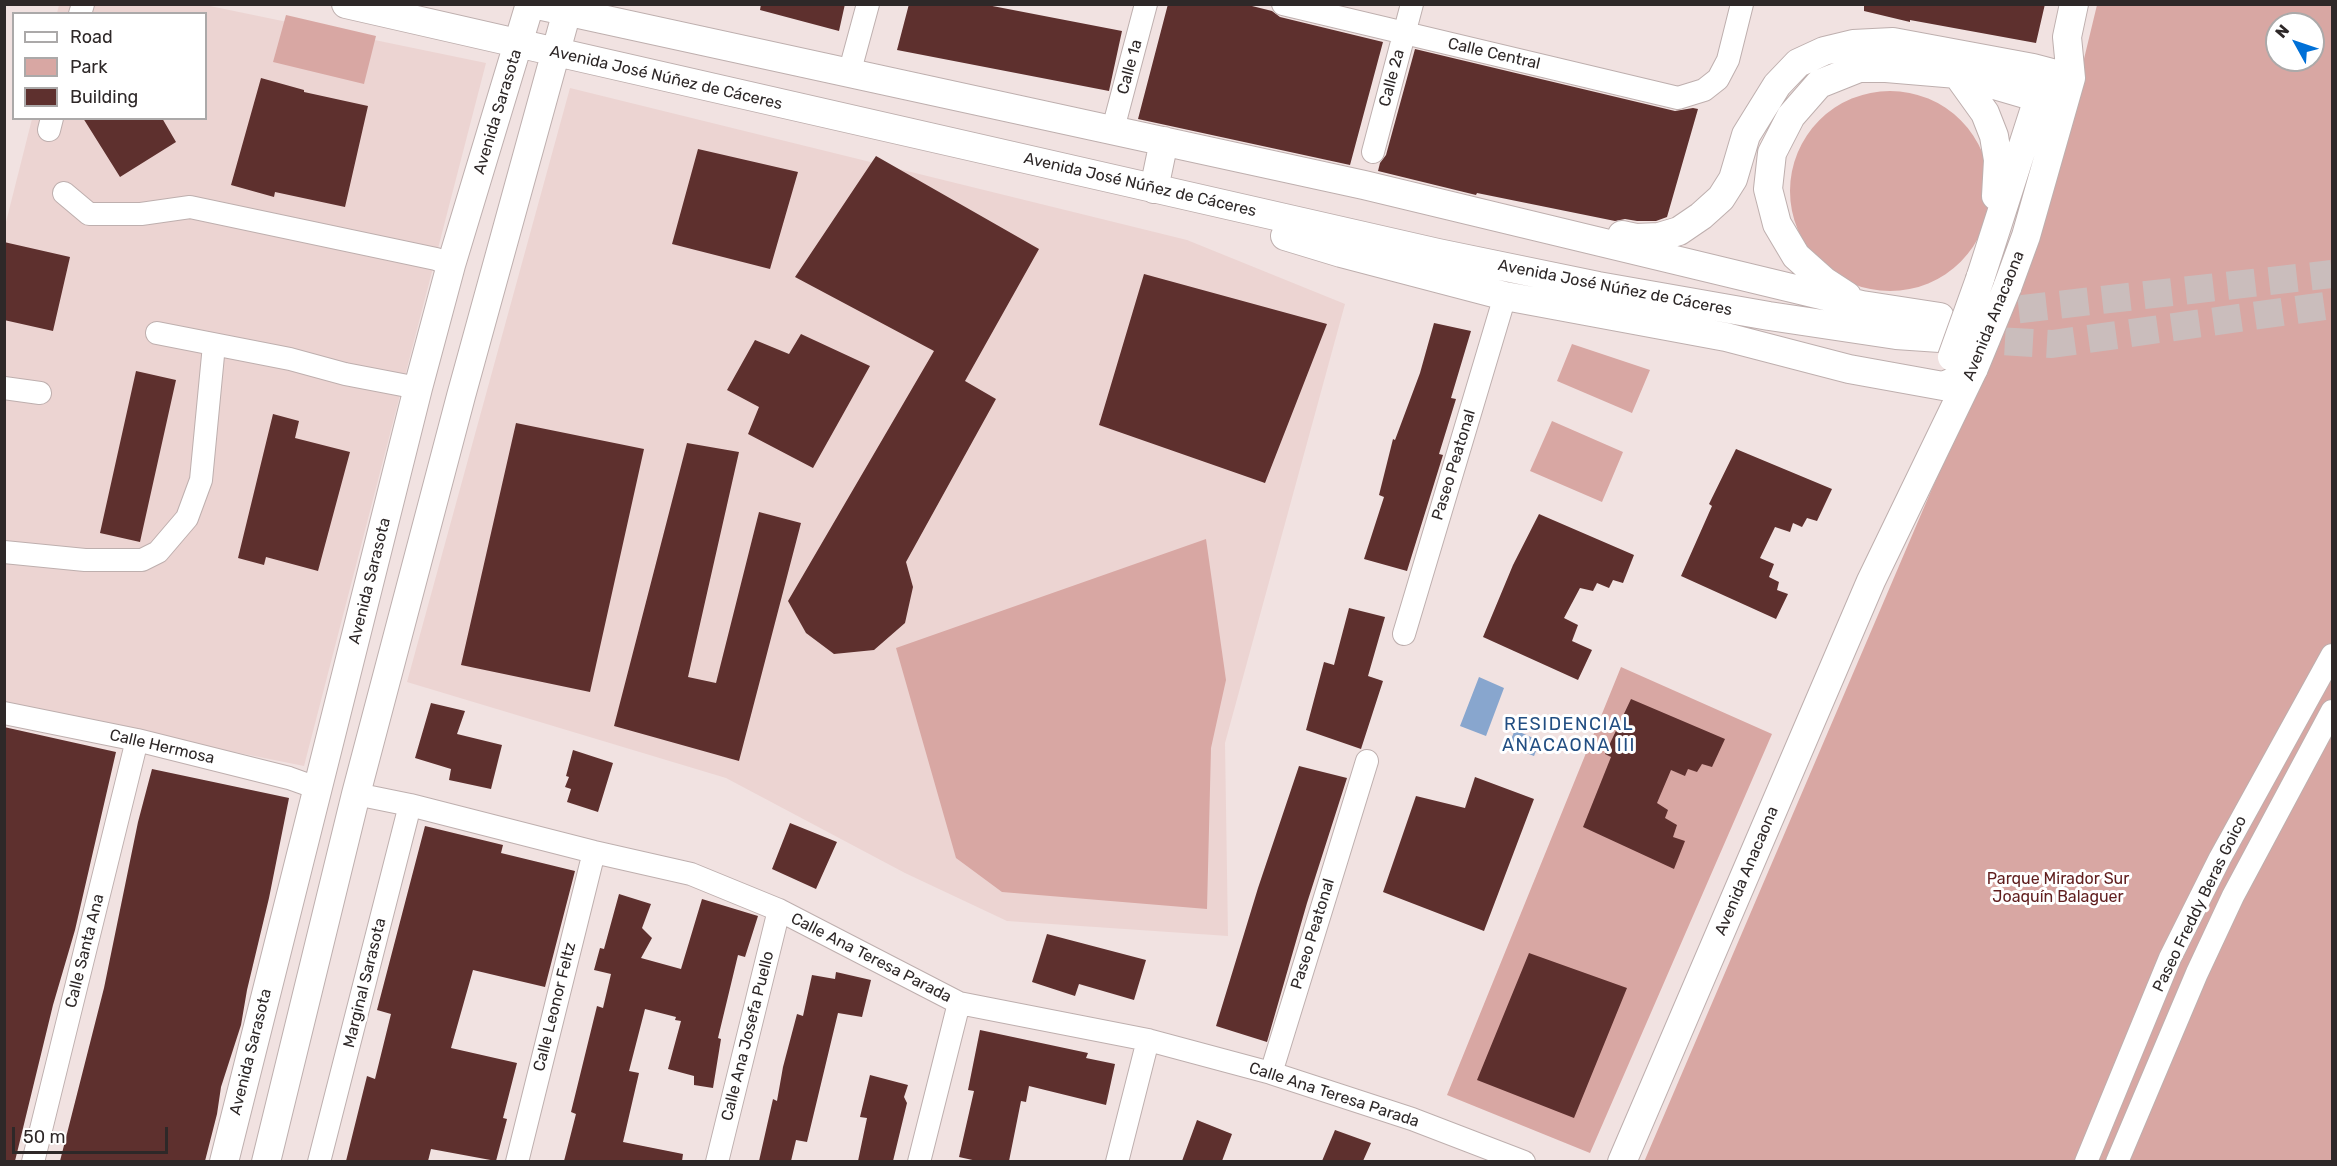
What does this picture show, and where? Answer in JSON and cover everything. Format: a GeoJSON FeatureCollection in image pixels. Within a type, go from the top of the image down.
{"type":"FeatureCollection","features":[{"type":"Feature","properties":{"kind":"main road","name":"Avenida José Núñez de Cáceres"},"geometry":{"type":"LineString","coordinates":[[346,4],[1438,253],[1598,286],[1769,316],[1896,335],[1956,351]]}},
{"type":"Feature","properties":{"kind":"main road","name":"Avenida Sarasota"},"geometry":{"type":"LineString","coordinates":[[224,1161],[418,388],[452,265],[531,4]]}},
{"type":"Feature","properties":{"kind":"main road"},"geometry":{"type":"LineString","coordinates":[[531,4],[568,8],[849,74],[1113,129],[1364,185],[1862,305]]}},
{"type":"Feature","properties":{"kind":"main road","name":"Avenida Anacaona"},"geometry":{"type":"LineString","coordinates":[[1871,581],[1956,351],[2007,288],[2026,236],[2074,4]]}},
{"type":"Feature","properties":{"kind":"main road"},"geometry":{"type":"LineString","coordinates":[[266,1161],[356,794],[461,396],[568,8]]}},
{"type":"Feature","properties":{"kind":"main road"},"geometry":{"type":"LineString","coordinates":[[1488,216],[1563,220],[1636,238],[1659,237],[1678,231],[1701,216],[1721,198],[1733,179],[1746,135],[1777,85],[1798,63],[1824,51],[1853,44],[1893,42],[2055,88]]}},
{"type":"Feature","properties":{"kind":"main road"},"geometry":{"type":"LineString","coordinates":[[1956,351],[1862,305],[1824,281],[1796,256],[1777,224],[1768,189],[1772,153],[1791,116],[1819,84],[1859,68],[1958,74],[2055,88]]}},
{"type":"Feature","properties":{"kind":"main road"},"geometry":{"type":"LineString","coordinates":[[1958,74],[1985,113],[1994,136],[1998,160],[1995,231]]}},
{"type":"Feature","properties":{"kind":"main road"},"geometry":{"type":"LineString","coordinates":[[903,132],[913,86]]}},
{"type":"Feature","properties":{"kind":"main road","name":"Avenida Anacaona"},"geometry":{"type":"LineString","coordinates":[[1622,1161],[1871,581],[1956,351],[1995,231],[2055,88]]}},
{"type":"Feature","properties":{"kind":"main road"},"geometry":{"type":"LineString","coordinates":[[953,142],[964,98]]}},
{"type":"Feature","properties":{"kind":"main road"},"geometry":{"type":"LineString","coordinates":[[1164,141],[1158,190],[1233,220],[1330,250],[1505,296],[1726,337],[1849,369],[1943,386]]}},
{"type":"Feature","properties":{"kind":"street"},"geometry":{"type":"LineString","coordinates":[[849,74],[868,4]]}},
{"type":"Feature","properties":{"kind":"street","name":"Calle 1a"},"geometry":{"type":"LineString","coordinates":[[1113,129],[1146,4]]}},
{"type":"Feature","properties":{"kind":"street","name":"Calle Central"},"geometry":{"type":"LineString","coordinates":[[1283,4],[1678,98],[1704,90],[1718,79],[1728,60],[1742,4]]}},
{"type":"Feature","properties":{"kind":"street","name":"Calle 2a"},"geometry":{"type":"LineString","coordinates":[[1373,152],[1412,4]]}},
{"type":"Feature","properties":{"kind":"street"},"geometry":{"type":"LineString","coordinates":[[64,194],[89,214],[141,214],[190,207],[436,259],[452,265]]}},
{"type":"Feature","properties":{"kind":"street","name":"Paseo Peatonal"},"geometry":{"type":"LineString","coordinates":[[1404,634],[1505,296]]}},
{"type":"Feature","properties":{"kind":"street"},"geometry":{"type":"LineString","coordinates":[[157,333],[290,359],[345,374],[418,388]]}},
{"type":"Feature","properties":{"kind":"street"},"geometry":{"type":"LineString","coordinates":[[4,552],[86,560],[142,560],[158,552],[188,518],[201,480],[214,345]]}},
{"type":"Feature","properties":{"kind":"street"},"geometry":{"type":"LineString","coordinates":[[4,388],[40,393]]}},
{"type":"Feature","properties":{"kind":"street","name":"Paseo Freddy Beras Goico"},"geometry":{"type":"LineString","coordinates":[[2086,1161],[2170,958],[2220,858],[2332,655]]}},
{"type":"Feature","properties":{"kind":"street","name":"Paseo Freddy Beras Goico"},"geometry":{"type":"LineString","coordinates":[[2117,1161],[2197,973],[2233,896],[2332,711]]}},
{"type":"Feature","properties":{"kind":"street","name":"Calle Hermosa"},"geometry":{"type":"LineString","coordinates":[[4,713],[137,740],[289,778],[317,788]]}},
{"type":"Feature","properties":{"kind":"street","name":"Calle Santa Ana"},"geometry":{"type":"LineString","coordinates":[[33,1161],[137,740]]}},
{"type":"Feature","properties":{"kind":"street","name":"Paseo Peatonal"},"geometry":{"type":"LineString","coordinates":[[1271,1073],[1367,761]]}},
{"type":"Feature","properties":{"kind":"street","name":"Calle Ana Teresa Parada"},"geometry":{"type":"LineString","coordinates":[[356,794],[410,805],[691,874],[779,910],[959,1003],[1148,1040],[1271,1073],[1412,1119],[1524,1161]]}},
{"type":"Feature","properties":{"kind":"street","name":"Marginal Sarasota"},"geometry":{"type":"LineString","coordinates":[[319,1161],[410,805]]}},
{"type":"Feature","properties":{"kind":"street","name":"Calle Leonor Feltz"},"geometry":{"type":"LineString","coordinates":[[517,1161],[594,852]]}},
{"type":"Feature","properties":{"kind":"street","name":"Calle Ana Josefa Puello"},"geometry":{"type":"LineString","coordinates":[[717,1161],[779,910]]}},
{"type":"Feature","properties":{"kind":"street"},"geometry":{"type":"LineString","coordinates":[[919,1161],[959,1003]]}},
{"type":"Feature","properties":{"kind":"street"},"geometry":{"type":"LineString","coordinates":[[1117,1161],[1148,1040]]}},
{"type":"Feature","properties":{"kind":"shaded area"},"geometry":{"type":"Polygon","coordinates":[[[59,5],[205,5],[486,63],[304,766],[5,706],[4,230],[32,120],[207,120],[207,12],[57,12],[59,5]]]}},
{"type":"Feature","properties":{"kind":"shaded area"},"geometry":{"type":"Polygon","coordinates":[[[570,88],[1187,240],[1345,304],[1225,743],[1228,936],[1007,921],[905,873],[726,778],[407,682],[570,88]]]}},
{"type":"Feature","properties":{"kind":"green space","name":"Parque Mirador Sur Joaquín Balaguer"},"geometry":{"type":"Polygon","coordinates":[[[2097,5],[2332,5],[2332,1161],[1644,1162],[2020,283],[2076,92],[2097,5]]]}},
{"type":"Feature","properties":{"kind":"green space"},"geometry":{"type":"Polygon","coordinates":[[[286,15],[376,36],[364,84],[273,62],[286,15]]]}},
{"type":"Feature","properties":{"kind":"green space"},"geometry":{"type":"Polygon","coordinates":[[[1890,91],[1919,95],[1946,108],[1961,120],[1973,135],[1986,162],[1990,191],[1986,220],[1973,247],[1961,262],[1946,274],[1919,287],[1890,291],[1861,287],[1834,274],[1819,262],[1807,247],[1794,220],[1790,191],[1794,162],[1807,135],[1819,120],[1834,108],[1861,95],[1890,91]]]}},
{"type":"Feature","properties":{"kind":"green space"},"geometry":{"type":"Polygon","coordinates":[[[1572,344],[1650,370],[1632,413],[1557,381],[1572,344]]]}},
{"type":"Feature","properties":{"kind":"green space"},"geometry":{"type":"Polygon","coordinates":[[[1552,421],[1623,452],[1602,502],[1530,471],[1552,421]]]}},
{"type":"Feature","properties":{"kind":"green space"},"geometry":{"type":"Polygon","coordinates":[[[1206,539],[1226,680],[1211,748],[1207,909],[1002,892],[956,858],[896,648],[1206,539]]]}},
{"type":"Feature","properties":{"kind":"green space"},"geometry":{"type":"Polygon","coordinates":[[[1621,667],[1772,734],[1590,1153],[1447,1095],[1621,667]]]}},
{"type":"Feature","properties":{"kind":"water"},"geometry":{"type":"Polygon","coordinates":[[[1479,677],[1504,688],[1486,736],[1460,726],[1479,677]]]}},
{"type":"Feature","properties":{"kind":"water"},"geometry":{"type":"Polygon","coordinates":[[[1515,730],[1540,741],[1534,756],[1508,746],[1515,730]]]}},
{"type":"Feature","properties":{"kind":"building"},"geometry":{"type":"Polygon","coordinates":[[[761,4],[845,4],[839,31],[760,10],[761,4]]]}},
{"type":"Feature","properties":{"kind":"building"},"geometry":{"type":"Polygon","coordinates":[[[909,4],[982,4],[1122,31],[1109,91],[897,50],[909,4]]]}},
{"type":"Feature","properties":{"kind":"building"},"geometry":{"type":"Polygon","coordinates":[[[1168,4],[1244,4],[1272,11],[1280,17],[1383,42],[1350,165],[1138,119],[1168,4]]]}},
{"type":"Feature","properties":{"kind":"building"},"geometry":{"type":"Polygon","coordinates":[[[1864,4],[2045,4],[2036,43],[1910,20],[1910,22],[1864,11],[1864,4]]]}},
{"type":"Feature","properties":{"kind":"building"},"geometry":{"type":"Polygon","coordinates":[[[1415,49],[1675,111],[1698,109],[1667,217],[1656,221],[1625,219],[1615,221],[1477,193],[1476,195],[1378,171],[1386,155],[1415,49]]]}},
{"type":"Feature","properties":{"kind":"building"},"geometry":{"type":"Polygon","coordinates":[[[261,78],[304,90],[304,92],[368,106],[345,207],[275,192],[274,197],[231,185],[261,78]]]}},
{"type":"Feature","properties":{"kind":"building"},"geometry":{"type":"Polygon","coordinates":[[[84,120],[163,120],[176,142],[120,177],[84,120]]]}},
{"type":"Feature","properties":{"kind":"building"},"geometry":{"type":"Polygon","coordinates":[[[698,149],[798,172],[770,269],[672,244],[698,149]]]}},
{"type":"Feature","properties":{"kind":"building"},"geometry":{"type":"Polygon","coordinates":[[[876,156],[1039,249],[965,381],[996,399],[906,562],[913,587],[905,623],[874,650],[834,654],[806,633],[788,601],[934,351],[795,277],[876,156]]]}},
{"type":"Feature","properties":{"kind":"building"},"geometry":{"type":"Polygon","coordinates":[[[4,242],[70,257],[53,331],[4,320],[4,242]]]}},
{"type":"Feature","properties":{"kind":"building"},"geometry":{"type":"Polygon","coordinates":[[[1144,274],[1327,324],[1265,483],[1099,425],[1144,274]]]}},
{"type":"Feature","properties":{"kind":"building"},"geometry":{"type":"Polygon","coordinates":[[[1434,323],[1471,331],[1451,398],[1456,399],[1439,454],[1443,455],[1407,571],[1364,559],[1384,497],[1379,495],[1393,439],[1395,440],[1420,373],[1434,323]]]}},
{"type":"Feature","properties":{"kind":"building"},"geometry":{"type":"Polygon","coordinates":[[[801,334],[870,366],[813,468],[748,434],[759,407],[727,390],[755,340],[789,354],[801,334]]]}},
{"type":"Feature","properties":{"kind":"building"},"geometry":{"type":"Polygon","coordinates":[[[136,371],[176,380],[140,542],[100,533],[136,371]]]}},
{"type":"Feature","properties":{"kind":"building"},"geometry":{"type":"Polygon","coordinates":[[[273,414],[299,421],[295,438],[350,452],[318,571],[266,557],[264,565],[238,558],[273,414]]]}},
{"type":"Feature","properties":{"kind":"building"},"geometry":{"type":"Polygon","coordinates":[[[516,423],[644,449],[590,692],[461,665],[516,423]]]}},
{"type":"Feature","properties":{"kind":"building"},"geometry":{"type":"Polygon","coordinates":[[[687,443],[739,452],[688,677],[716,683],[759,512],[801,523],[739,761],[614,726],[687,443]]]}},
{"type":"Feature","properties":{"kind":"building"},"geometry":{"type":"Polygon","coordinates":[[[1736,449],[1832,489],[1817,521],[1807,518],[1802,527],[1793,523],[1790,532],[1775,527],[1760,558],[1774,564],[1769,577],[1779,582],[1777,590],[1788,594],[1776,619],[1681,576],[1712,506],[1709,504],[1736,449]]]}},
{"type":"Feature","properties":{"kind":"building"},"geometry":{"type":"Polygon","coordinates":[[[1539,514],[1634,555],[1623,583],[1613,580],[1609,588],[1597,583],[1593,591],[1580,588],[1564,618],[1578,625],[1572,641],[1592,650],[1578,680],[1483,637],[1513,565],[1539,514]]]}},
{"type":"Feature","properties":{"kind":"building"},"geometry":{"type":"Polygon","coordinates":[[[1349,608],[1385,617],[1368,676],[1383,681],[1361,749],[1306,730],[1324,662],[1334,665],[1349,608]]]}},
{"type":"Feature","properties":{"kind":"building"},"geometry":{"type":"Polygon","coordinates":[[[1631,699],[1725,739],[1712,767],[1702,764],[1697,772],[1688,769],[1685,776],[1671,770],[1657,803],[1668,810],[1665,818],[1677,825],[1673,837],[1685,841],[1674,869],[1583,827],[1611,757],[1605,754],[1631,699]]]}},
{"type":"Feature","properties":{"kind":"building"},"geometry":{"type":"Polygon","coordinates":[[[431,703],[465,711],[457,734],[502,745],[491,789],[449,780],[451,769],[415,758],[431,703]]]}},
{"type":"Feature","properties":{"kind":"building"},"geometry":{"type":"Polygon","coordinates":[[[4,727],[116,752],[75,930],[53,1005],[15,1161],[4,1161],[4,727]]]}},
{"type":"Feature","properties":{"kind":"building"},"geometry":{"type":"Polygon","coordinates":[[[573,750],[613,763],[598,812],[567,802],[571,789],[565,787],[569,777],[566,776],[573,750]]]}},
{"type":"Feature","properties":{"kind":"building"},"geometry":{"type":"Polygon","coordinates":[[[1299,766],[1347,778],[1307,903],[1267,1042],[1216,1026],[1258,888],[1299,766]]]}},
{"type":"Feature","properties":{"kind":"building"},"geometry":{"type":"Polygon","coordinates":[[[152,769],[289,798],[241,1025],[221,1087],[205,1161],[60,1161],[104,988],[138,822],[152,769]]]}},
{"type":"Feature","properties":{"kind":"building"},"geometry":{"type":"Polygon","coordinates":[[[1475,777],[1534,799],[1484,931],[1383,892],[1416,796],[1465,808],[1475,777]]]}},
{"type":"Feature","properties":{"kind":"building"},"geometry":{"type":"Polygon","coordinates":[[[790,823],[837,842],[816,889],[772,869],[790,823]]]}},
{"type":"Feature","properties":{"kind":"building"},"geometry":{"type":"Polygon","coordinates":[[[425,826],[503,845],[501,853],[575,871],[545,987],[473,970],[451,1048],[517,1063],[503,1118],[507,1119],[496,1161],[431,1149],[428,1161],[346,1161],[367,1076],[375,1079],[391,1014],[377,1010],[425,826]]]}},
{"type":"Feature","properties":{"kind":"building"},"geometry":{"type":"Polygon","coordinates":[[[619,894],[651,904],[642,928],[652,938],[641,958],[681,969],[702,899],[758,916],[745,957],[738,955],[718,1038],[721,1039],[713,1088],[694,1085],[694,1076],[668,1069],[681,1021],[675,1020],[676,1017],[645,1009],[629,1071],[639,1073],[623,1142],[683,1154],[682,1161],[564,1161],[576,1114],[571,1112],[597,1006],[603,1008],[611,974],[594,970],[600,948],[604,949],[619,894]]]}},
{"type":"Feature","properties":{"kind":"building"},"geometry":{"type":"Polygon","coordinates":[[[1047,934],[1146,960],[1134,1000],[1079,984],[1075,996],[1032,982],[1047,934]]]}},
{"type":"Feature","properties":{"kind":"building"},"geometry":{"type":"Polygon","coordinates":[[[1529,953],[1627,988],[1574,1118],[1477,1080],[1529,953]]]}},
{"type":"Feature","properties":{"kind":"building"},"geometry":{"type":"Polygon","coordinates":[[[836,972],[871,980],[862,1017],[838,1013],[807,1142],[796,1140],[791,1161],[759,1161],[773,1099],[777,1101],[797,1014],[803,1016],[812,975],[835,979],[836,972]]]}},
{"type":"Feature","properties":{"kind":"building"},"geometry":{"type":"Polygon","coordinates":[[[980,1030],[1088,1053],[1086,1058],[1115,1064],[1106,1105],[1029,1086],[1026,1102],[1021,1101],[1009,1161],[977,1161],[959,1157],[974,1091],[968,1090],[980,1030]]]}},
{"type":"Feature","properties":{"kind":"building"},"geometry":{"type":"Polygon","coordinates":[[[870,1075],[908,1085],[904,1097],[907,1103],[893,1161],[858,1161],[867,1118],[860,1117],[870,1075]]]}},
{"type":"Feature","properties":{"kind":"building"},"geometry":{"type":"Polygon","coordinates":[[[1197,1120],[1232,1134],[1222,1161],[1182,1161],[1197,1120]]]}},
{"type":"Feature","properties":{"kind":"building"},"geometry":{"type":"Polygon","coordinates":[[[1335,1130],[1371,1143],[1363,1161],[1322,1161],[1335,1130]]]}},
{"type":"Feature","properties":{"kind":"tunnel"},"geometry":{"type":"LineString","coordinates":[[1977,314],[2332,274]]}},
{"type":"Feature","properties":{"kind":"tunnel"},"geometry":{"type":"LineString","coordinates":[[1963,339],[2052,344],[2332,305]]}},
{"type":"Feature","properties":{"kind":"district","name":"RESIDENCIAL ANACAONA III"},"geometry":{"type":"Point","coordinates":[1569,735]}}]}
